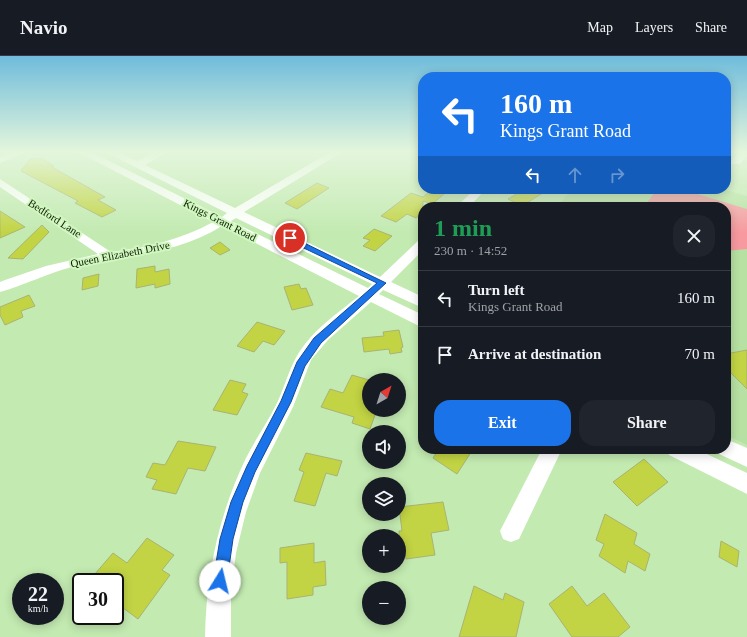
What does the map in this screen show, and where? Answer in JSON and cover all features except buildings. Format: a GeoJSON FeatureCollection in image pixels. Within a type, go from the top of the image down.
{"type":"FeatureCollection","features":[{"type":"Feature","properties":{"kind":"street","name":"Kings Grant Road"},"geometry":{"type":"LineString","coordinates":[[136,178],[222,221],[375,289],[418,302]]}},
{"type":"Feature","properties":{"kind":"street","name":"Kings Grant Road"},"geometry":{"type":"LineString","coordinates":[[164,178],[237,213],[375,289],[418,319]]}},
{"type":"Feature","properties":{"kind":"street","name":"Queen Elizabeth Drive"},"geometry":{"type":"LineString","coordinates":[[0,287],[57,267],[108,256],[151,250],[186,239],[237,213],[248,204],[292,178]]}},
{"type":"Feature","properties":{"kind":"street","name":"Bedford Lane"},"geometry":{"type":"LineString","coordinates":[[0,182],[96,246],[108,256]]}},
{"type":"Feature","properties":{"kind":"street"},"geometry":{"type":"LineString","coordinates":[[468,202],[476,194]]}},
{"type":"Feature","properties":{"kind":"street"},"geometry":{"type":"LineString","coordinates":[[218,637],[220,581],[227,539],[237,502],[251,470],[274,426],[301,364],[309,350],[318,340],[375,289],[418,248]]}},
{"type":"Feature","properties":{"kind":"street"},"geometry":{"type":"LineString","coordinates":[[731,450],[747,458]]}},
{"type":"Feature","properties":{"kind":"street"},"geometry":{"type":"LineString","coordinates":[[511,531],[550,454]]}},
{"type":"Feature","properties":{"kind":"street"},"geometry":{"type":"LineString","coordinates":[[686,454],[747,484]]}},
{"type":"Feature","properties":{"kind":"shaded area"},"geometry":{"type":"Polygon","coordinates":[[[731,192],[747,196],[747,445],[731,437],[731,202],[561,202],[568,194],[731,194],[731,192]]]}},
{"type":"Feature","properties":{"kind":"shaded area"},"geometry":{"type":"Polygon","coordinates":[[[653,194],[698,194],[724,202],[648,202],[653,194]]]}},
{"type":"Feature","properties":{"kind":"shaded area"},"geometry":{"type":"Polygon","coordinates":[[[731,204],[747,209],[747,249],[731,251],[731,204]]]}},
{"type":"Feature","properties":{"kind":"route"},"geometry":{"type":"LineString","coordinates":[[220,581],[227,539],[237,502],[251,470],[286,402],[301,364],[309,350],[318,340],[382,283],[290,238]]}}]}
